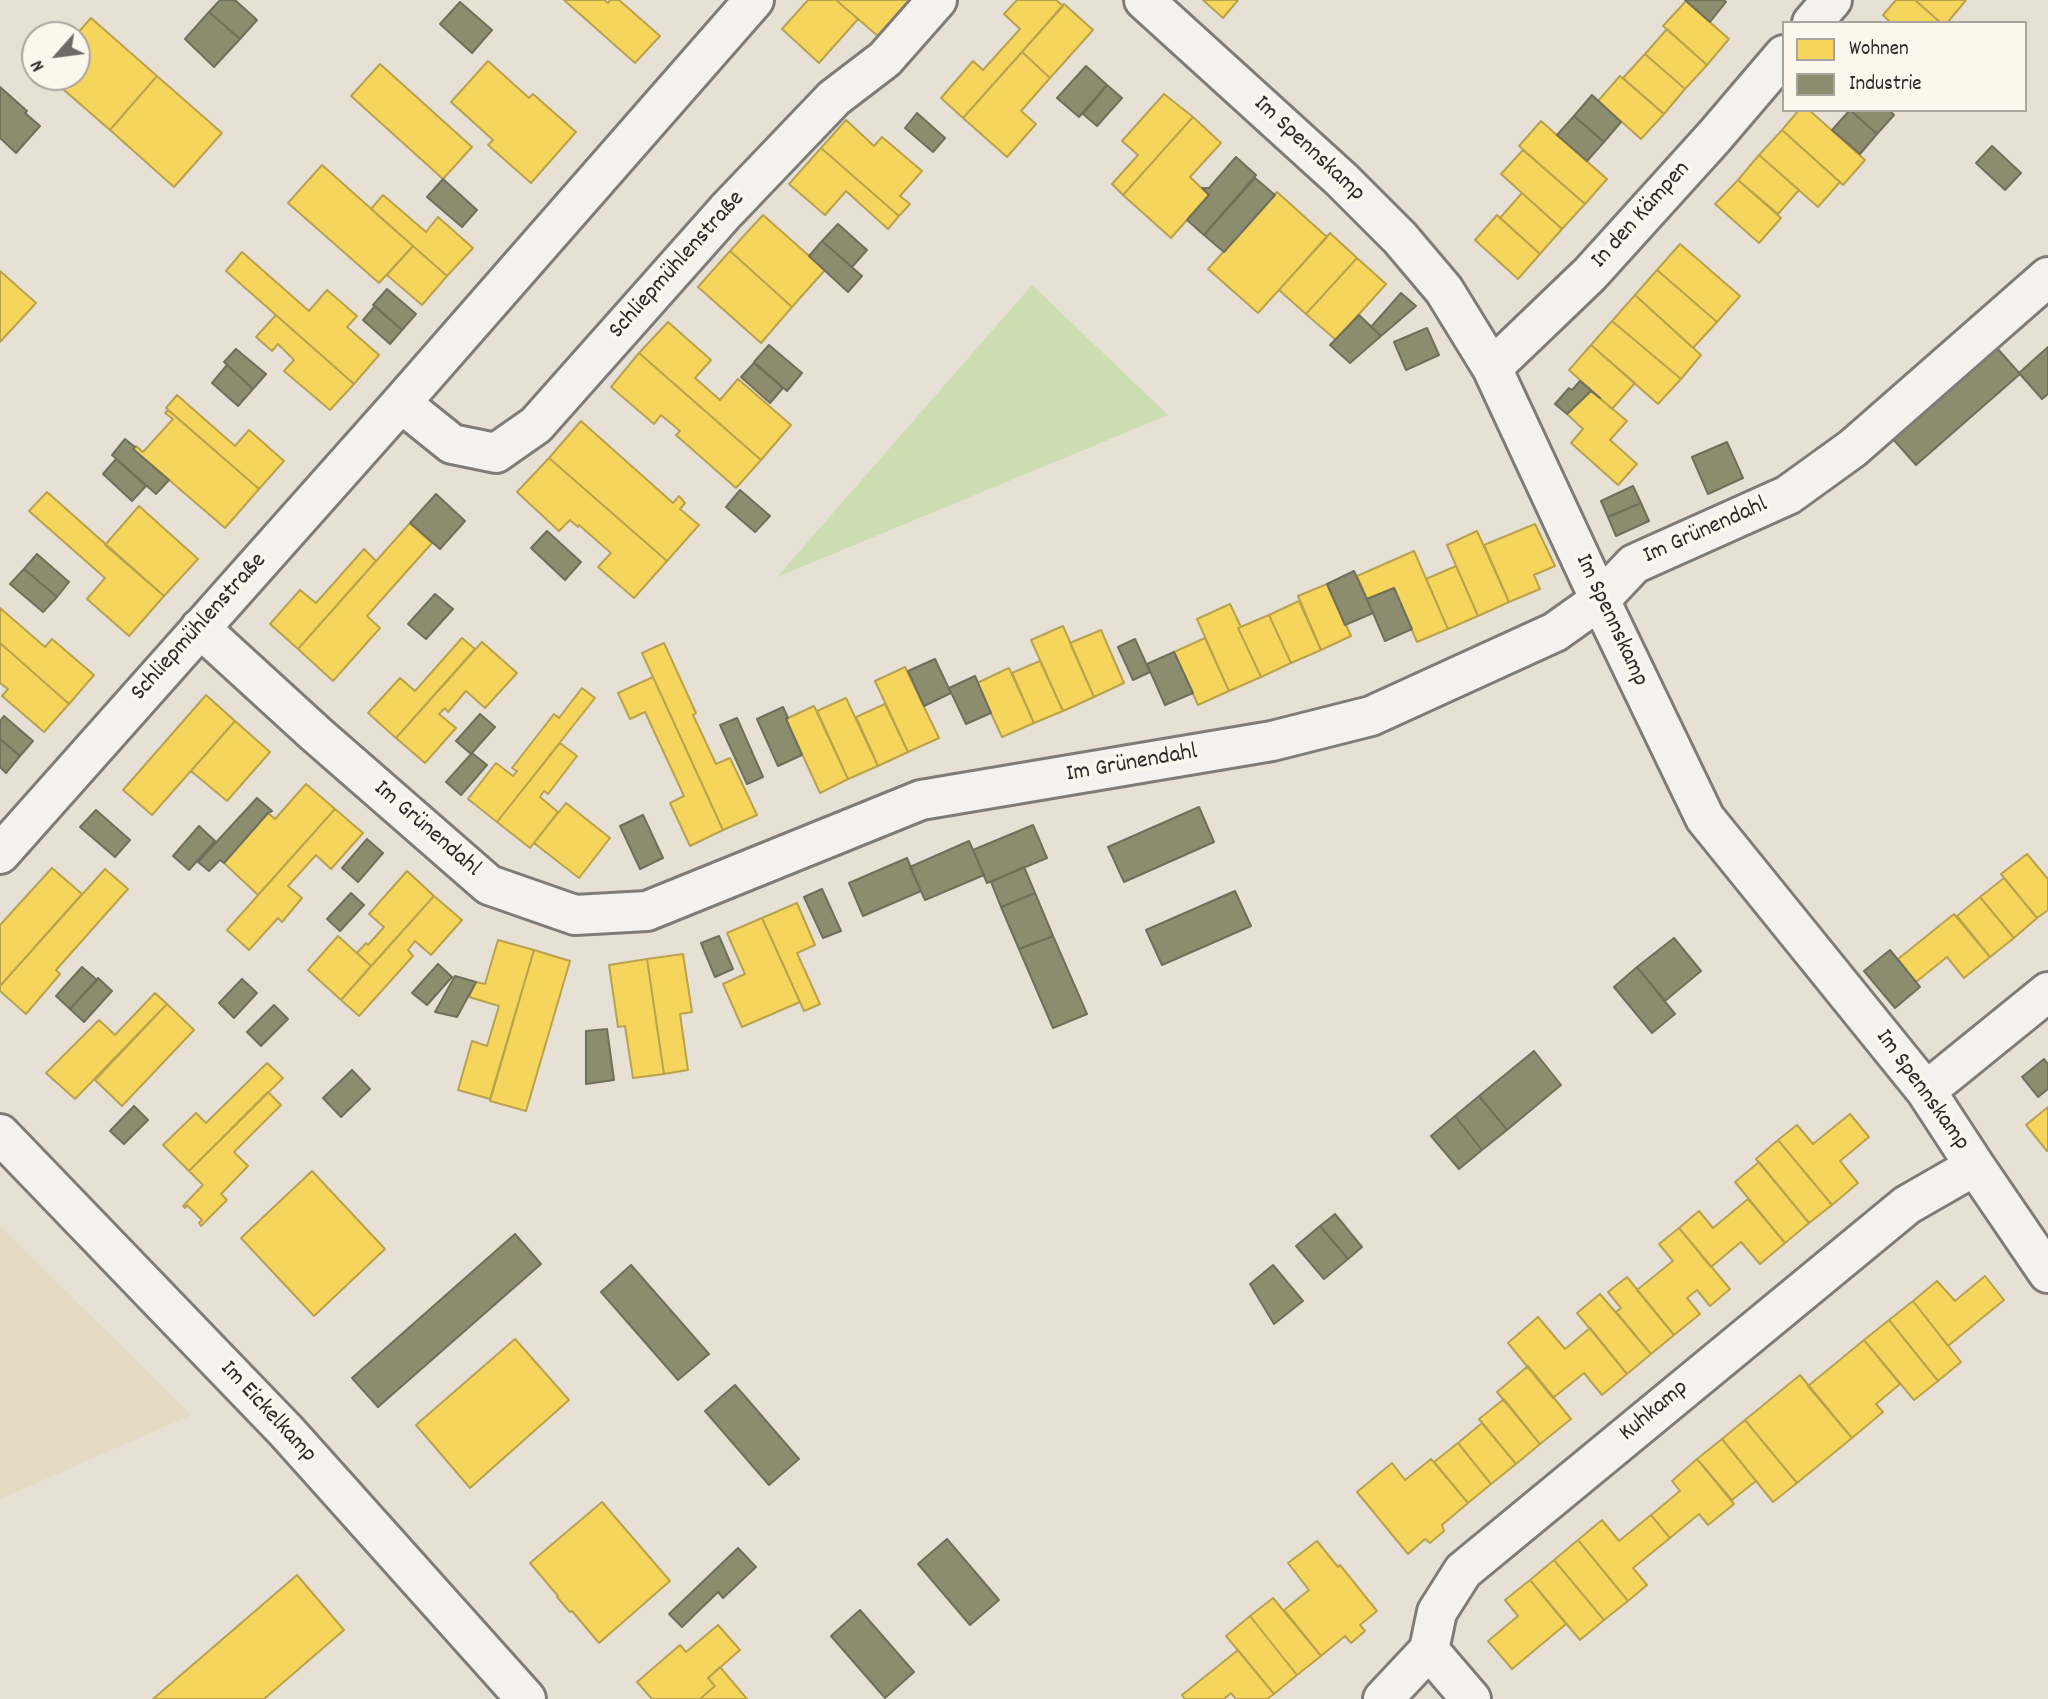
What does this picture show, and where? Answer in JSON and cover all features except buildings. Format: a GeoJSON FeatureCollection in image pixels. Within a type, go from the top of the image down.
{"type":"FeatureCollection","features":[{"type":"Feature","properties":{"kind":"street","name":"Schliepmühlenstraße"},"geometry":{"type":"LineString","coordinates":[[0,854],[401,403],[754,0]]}},
{"type":"Feature","properties":{"kind":"street","name":"Schliepmühlenstraße"},"geometry":{"type":"LineString","coordinates":[[401,403],[452,444],[496,453],[536,425],[726,211],[834,98],[885,59],[937,0]]}},
{"type":"Feature","properties":{"kind":"street","name":"Im Spennskamp"},"geometry":{"type":"LineString","coordinates":[[1144,0],[1342,180],[1400,237],[1444,290],[1492,368],[1705,818],[1926,1091],[2048,1273]]}},
{"type":"Feature","properties":{"kind":"street"},"geometry":{"type":"LineString","coordinates":[[1814,21],[1832,0]]}},
{"type":"Feature","properties":{"kind":"street","name":"In den Kämpen"},"geometry":{"type":"LineString","coordinates":[[1492,368],[1590,274],[1782,57]]}},
{"type":"Feature","properties":{"kind":"street","name":"Im Grünendahl"},"geometry":{"type":"LineString","coordinates":[[200,628],[317,735],[489,885],[575,915],[647,911],[921,800],[1272,741],[1371,716],[1555,632],[1600,600],[1634,564],[1788,495],[1853,448],[2048,277]]}},
{"type":"Feature","properties":{"kind":"street"},"geometry":{"type":"LineString","coordinates":[[1926,1091],[2048,992]]}},
{"type":"Feature","properties":{"kind":"street","name":"Im Eickelkamp"},"geometry":{"type":"LineString","coordinates":[[0,1134],[286,1431],[526,1699]]}},
{"type":"Feature","properties":{"kind":"street","name":"Kuhkamp"},"geometry":{"type":"LineString","coordinates":[[1429,1650],[1437,1612],[1463,1571],[1907,1205],[1975,1166]]}},
{"type":"Feature","properties":{"kind":"street"},"geometry":{"type":"LineString","coordinates":[[1383,1699],[1429,1650],[1471,1699]]}},
{"type":"Feature","properties":{"kind":"shaded area"},"geometry":{"type":"Polygon","coordinates":[[[0,1226],[191,1415],[0,1499],[0,1226]]]}},
{"type":"Feature","properties":{"kind":"green space"},"geometry":{"type":"Polygon","coordinates":[[[1032,285],[1168,415],[777,577],[1032,285]]]}}]}
